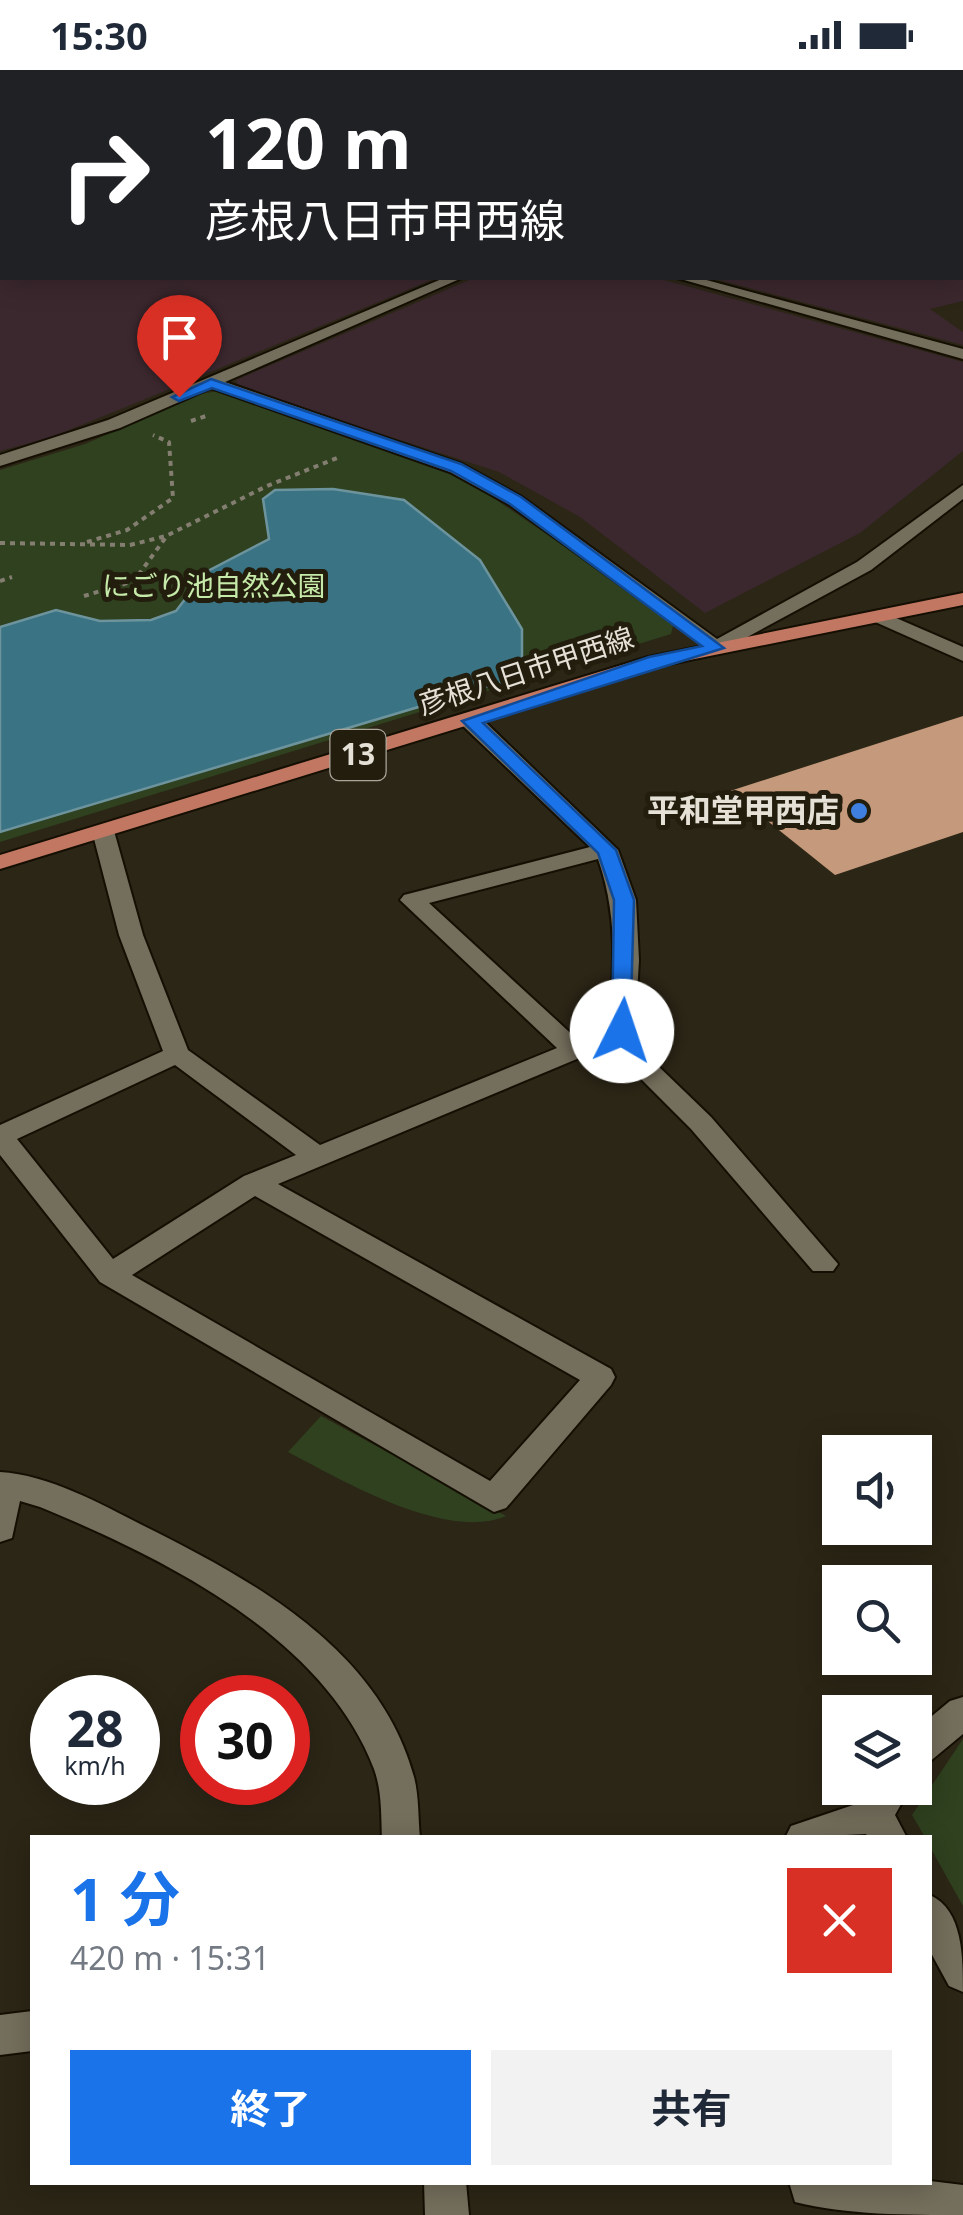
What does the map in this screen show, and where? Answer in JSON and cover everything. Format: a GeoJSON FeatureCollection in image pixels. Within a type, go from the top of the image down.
{"type":"FeatureCollection","features":[{"type":"Feature","properties":{"kind":"main road","name":"彦根八日市甲西線"},"geometry":{"type":"LineString","coordinates":[[0,862],[470,721],[655,661],[963,599]]}},
{"type":"Feature","properties":{"kind":"street"},"geometry":{"type":"LineString","coordinates":[[0,461],[55,446],[450,280]]}},
{"type":"Feature","properties":{"kind":"street"},"geometry":{"type":"LineString","coordinates":[[691,280],[963,354]]}},
{"type":"Feature","properties":{"kind":"street"},"geometry":{"type":"LineString","coordinates":[[211,383],[456,468],[516,500],[716,648],[864,566],[963,490]]}},
{"type":"Feature","properties":{"kind":"street"},"geometry":{"type":"LineString","coordinates":[[880,618],[963,656]]}},
{"type":"Feature","properties":{"kind":"street"},"geometry":{"type":"LineString","coordinates":[[110,1274],[254,1183],[622,1031],[627,960],[624,900],[606,850],[470,721]]}},
{"type":"Feature","properties":{"kind":"street"},"geometry":{"type":"LineString","coordinates":[[103,831],[131,935],[177,1054],[314,1155]]}},
{"type":"Feature","properties":{"kind":"street"},"geometry":{"type":"LineString","coordinates":[[574,1051],[412,900],[606,850]]}},
{"type":"Feature","properties":{"kind":"street"},"geometry":{"type":"LineString","coordinates":[[612,1036],[701,1123],[823,1264]]}},
{"type":"Feature","properties":{"kind":"street"},"geometry":{"type":"LineString","coordinates":[[177,1054],[0,1136],[110,1274],[494,1499],[600,1377],[254,1183]]}},
{"type":"Feature","properties":{"kind":"street"},"geometry":{"type":"LineString","coordinates":[[0,1529],[3,1485],[88,1513],[233,1586],[291,1628],[342,1676],[394,1771],[402,1835]]}},
{"type":"Feature","properties":{"kind":"street"},"geometry":{"type":"LineString","coordinates":[[932,1738],[963,1712]]}},
{"type":"Feature","properties":{"kind":"street"},"geometry":{"type":"LineString","coordinates":[[814,1835],[885,1813]]}},
{"type":"Feature","properties":{"kind":"street"},"geometry":{"type":"LineString","coordinates":[[932,1918],[963,1973]]}},
{"type":"Feature","properties":{"kind":"street"},"geometry":{"type":"LineString","coordinates":[[0,2035],[30,2031]]}},
{"type":"Feature","properties":{"kind":"street"},"geometry":{"type":"LineString","coordinates":[[445,2185],[447,2215]]}},
{"type":"Feature","properties":{"kind":"street"},"geometry":{"type":"LineString","coordinates":[[810,2185],[963,2207]]}},
{"type":"Feature","properties":{"kind":"path"},"geometry":{"type":"LineString","coordinates":[[179,424],[209,416]]}},
{"type":"Feature","properties":{"kind":"path"},"geometry":{"type":"LineString","coordinates":[[78,545],[127,530],[174,498],[169,442],[149,434],[164,429]]}},
{"type":"Feature","properties":{"kind":"path"},"geometry":{"type":"LineString","coordinates":[[0,543],[130,545],[166,536],[267,486],[337,458]]}},
{"type":"Feature","properties":{"kind":"path"},"geometry":{"type":"LineString","coordinates":[[84,596],[134,581],[166,536]]}},
{"type":"Feature","properties":{"kind":"path"},"geometry":{"type":"LineString","coordinates":[[0,581],[12,577]]}},
{"type":"Feature","properties":{"kind":"shaded area"},"geometry":{"type":"Polygon","coordinates":[[[0,280],[431,280],[49,438],[0,451],[0,280]]]}},
{"type":"Feature","properties":{"kind":"shaded area"},"geometry":{"type":"Polygon","coordinates":[[[469,280],[664,280],[963,362],[963,451],[860,533],[705,613],[580,517],[499,472],[239,388],[236,380],[469,280]]]}},
{"type":"Feature","properties":{"kind":"shaded area"},"geometry":{"type":"Polygon","coordinates":[[[719,280],[963,280],[963,301],[930,309],[963,332],[963,345],[719,280]]]}},
{"type":"Feature","properties":{"kind":"green space","name":"にごり池自然公園"},"geometry":{"type":"Polygon","coordinates":[[[218,391],[467,480],[639,597],[673,626],[671,634],[0,842],[0,470],[85,444],[200,394],[218,391]]]}},
{"type":"Feature","properties":{"kind":"green space"},"geometry":{"type":"Polygon","coordinates":[[[321,1416],[506,1516],[482,1522],[424,1514],[364,1491],[288,1452],[321,1416]]]}},
{"type":"Feature","properties":{"kind":"green space"},"geometry":{"type":"Polygon","coordinates":[[[963,1739],[963,1906],[932,1851],[932,1835],[924,1835],[912,1815],[919,1805],[932,1805],[932,1785],[963,1739]]]}},
{"type":"Feature","properties":{"kind":"water"},"geometry":{"type":"Polygon","coordinates":[[[333,489],[404,500],[480,560],[522,629],[522,676],[0,832],[0,627],[56,610],[100,621],[151,620],[176,611],[206,572],[269,539],[263,499],[275,490],[333,489]]]}},
{"type":"Feature","properties":{"kind":"building","name":"平和堂甲西店"},"geometry":{"type":"Polygon","coordinates":[[[963,716],[963,832],[835,875],[730,791],[963,716]]]}},
{"type":"Feature","properties":{"kind":"place","name":"平和堂甲西店"},"geometry":{"type":"Point","coordinates":[859,811]}},
{"type":"Feature","properties":{"kind":"route"},"geometry":{"type":"LineString","coordinates":[[179,397],[211,383],[456,468],[516,500],[716,648],[655,661],[470,721],[606,850],[624,900],[627,960],[622,1031]]}}]}
